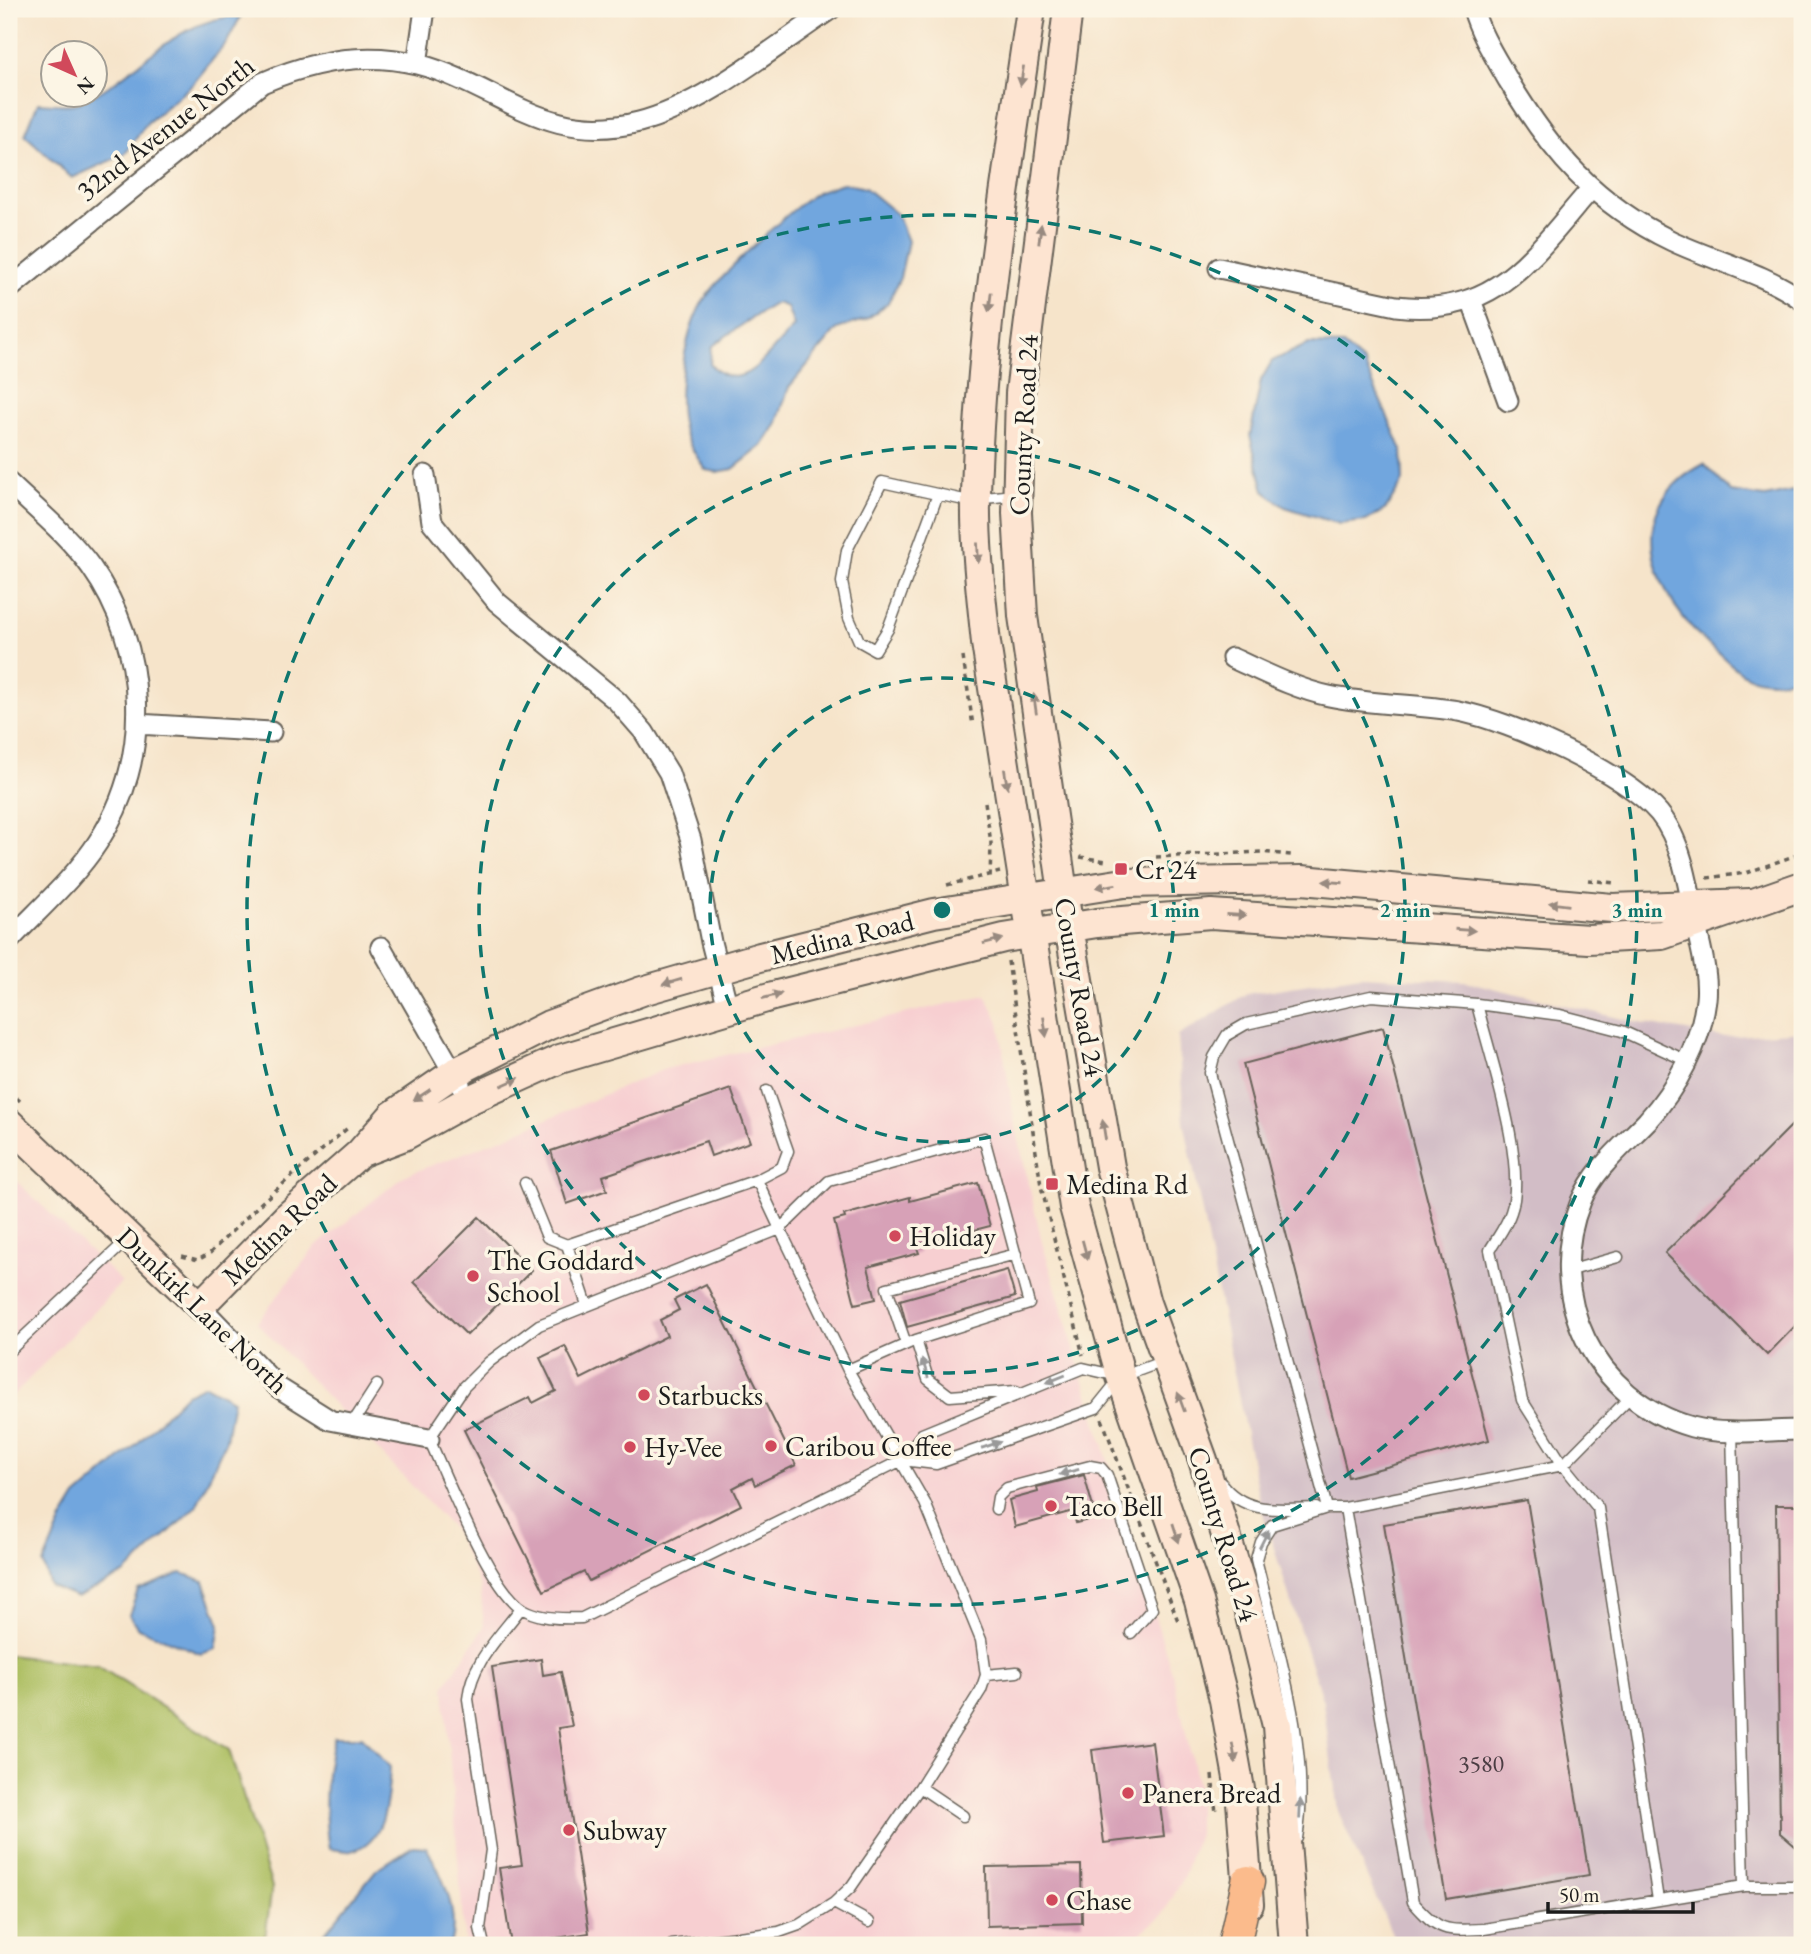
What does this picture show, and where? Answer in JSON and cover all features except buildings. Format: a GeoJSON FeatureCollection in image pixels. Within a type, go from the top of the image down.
{"type":"FeatureCollection","features":[{"type":"Feature","properties":{"kind":"main road"},"geometry":{"type":"LineString","coordinates":[[1234,1945],[1248,1882]]}},
{"type":"Feature","properties":{"kind":"street"},"geometry":{"type":"LineString","coordinates":[[417,64],[425,9]]}},
{"type":"Feature","properties":{"kind":"street","name":"32nd Avenue North"},"geometry":{"type":"LineString","coordinates":[[9,289],[262,83],[298,68],[336,59],[375,58],[417,64],[450,76],[521,111],[559,124],[601,127],[638,122],[676,110],[831,9]]}},
{"type":"Feature","properties":{"kind":"street","name":"County Road 24"},"geometry":{"type":"LineString","coordinates":[[1031,9],[981,384],[976,499],[986,643],[1073,1207],[1121,1377],[1202,1613],[1224,1700],[1240,1789],[1250,1945]]}},
{"type":"Feature","properties":{"kind":"street","name":"County Road 24"},"geometry":{"type":"LineString","coordinates":[[1068,9],[1020,393],[1017,495],[1023,616],[1063,892],[1110,1167],[1146,1303],[1203,1460],[1247,1604],[1277,1726],[1294,1945]]}},
{"type":"Feature","properties":{"kind":"street"},"geometry":{"type":"LineString","coordinates":[[1473,9],[1490,49],[1533,121],[1561,159],[1591,189],[1631,219],[1672,241],[1743,270],[1802,300]]}},
{"type":"Feature","properties":{"kind":"street"},"geometry":{"type":"LineString","coordinates":[[1219,268],[1396,306],[1423,309],[1453,307],[1505,282],[1591,189]]}},
{"type":"Feature","properties":{"kind":"street"},"geometry":{"type":"LineString","coordinates":[[1471,300],[1508,401]]}},
{"type":"Feature","properties":{"kind":"street"},"geometry":{"type":"LineString","coordinates":[[425,475],[432,522],[497,601],[617,701],[644,732],[669,773],[691,840],[728,1008]]}},
{"type":"Feature","properties":{"kind":"street"},"geometry":{"type":"LineString","coordinates":[[9,483],[63,534],[90,566],[112,600],[128,640],[136,681],[137,724],[131,764],[118,805],[98,842],[72,875],[9,940]]}},
{"type":"Feature","properties":{"kind":"street"},"geometry":{"type":"LineString","coordinates":[[1232,659],[1324,695],[1373,704],[1458,711],[1498,722],[1615,777],[1637,791],[1661,815],[1675,842],[1694,915],[1706,999],[1687,1061],[1649,1118],[1601,1168],[1582,1199],[1571,1235],[1568,1271],[1572,1307],[1584,1341],[1604,1371],[1630,1397],[1662,1416],[1695,1428],[1732,1431],[1802,1430]]}},
{"type":"Feature","properties":{"kind":"street"},"geometry":{"type":"LineString","coordinates":[[137,724],[271,732]]}},
{"type":"Feature","properties":{"kind":"street","name":"Medina Road"},"geometry":{"type":"LineString","coordinates":[[200,1306],[287,1217],[360,1153],[393,1115],[454,1073],[550,1025],[642,991],[718,969],[934,913],[1124,883],[1302,880],[1694,915],[1750,903],[1802,886]]}},
{"type":"Feature","properties":{"kind":"street","name":"Medina Road"},"geometry":{"type":"LineString","coordinates":[[360,1153],[404,1136],[469,1100],[560,1059],[728,1008],[1004,938],[1071,928],[1211,914],[1589,939],[1662,935],[1694,915]]}},
{"type":"Feature","properties":{"kind":"street"},"geometry":{"type":"LineString","coordinates":[[381,947],[469,1100]]}},
{"type":"Feature","properties":{"kind":"street","name":"Dunkirk Lane North"},"geometry":{"type":"LineString","coordinates":[[9,1123],[200,1306],[279,1388],[330,1420],[429,1440]]}},
{"type":"Feature","properties":{"kind":"lane"},"geometry":{"type":"LineString","coordinates":[[938,494],[888,629],[875,650],[859,641],[849,618],[842,582],[847,551],[882,482],[976,499],[1017,495]]}},
{"type":"Feature","properties":{"kind":"lane"},"geometry":{"type":"LineString","coordinates":[[1327,1508],[1210,1073],[1214,1057],[1227,1035],[1246,1024],[1371,996],[1477,1004],[1560,1015],[1622,1031],[1687,1061]]}},
{"type":"Feature","properties":{"kind":"lane"},"geometry":{"type":"LineString","coordinates":[[1477,1004],[1505,1114],[1517,1181],[1511,1212],[1490,1250],[1522,1400],[1563,1465],[1598,1508],[1658,1900]]}},
{"type":"Feature","properties":{"kind":"lane"},"geometry":{"type":"LineString","coordinates":[[525,1183],[547,1237],[567,1245],[757,1180],[782,1167],[788,1151],[767,1091]]}},
{"type":"Feature","properties":{"kind":"lane"},"geometry":{"type":"LineString","coordinates":[[848,1370],[911,1342],[1029,1304],[984,1138],[829,1181],[780,1229],[539,1325],[489,1362],[458,1395],[429,1440],[498,1583],[521,1608],[548,1617],[582,1618],[902,1460],[922,1434],[1088,1368],[1121,1377]]}},
{"type":"Feature","properties":{"kind":"lane"},"geometry":{"type":"LineString","coordinates":[[672,1945],[779,1932],[799,1926],[834,1903],[851,1887],[919,1787],[972,1705],[986,1675],[981,1640],[925,1503],[848,1370],[757,1180]]}},
{"type":"Feature","properties":{"kind":"lane"},"geometry":{"type":"LineString","coordinates":[[9,1351],[129,1238]]}},
{"type":"Feature","properties":{"kind":"lane"},"geometry":{"type":"LineString","coordinates":[[567,1245],[587,1305]]}},
{"type":"Feature","properties":{"kind":"lane"},"geometry":{"type":"LineString","coordinates":[[1016,1254],[887,1289],[928,1379],[950,1396],[1027,1391]]}},
{"type":"Feature","properties":{"kind":"lane"},"geometry":{"type":"LineString","coordinates":[[1568,1271],[1618,1257]]}},
{"type":"Feature","properties":{"kind":"lane"},"geometry":{"type":"LineString","coordinates":[[902,1460],[936,1464],[1099,1405],[1121,1377],[1167,1361]]}},
{"type":"Feature","properties":{"kind":"lane"},"geometry":{"type":"LineString","coordinates":[[352,1424],[377,1385]]}},
{"type":"Feature","properties":{"kind":"lane"},"geometry":{"type":"LineString","coordinates":[[1203,1460],[1232,1498],[1247,1504],[1267,1508],[1345,1508],[1563,1465],[1630,1397]]}},
{"type":"Feature","properties":{"kind":"lane"},"geometry":{"type":"LineString","coordinates":[[1732,1431],[1744,1886]]}},
{"type":"Feature","properties":{"kind":"lane"},"geometry":{"type":"LineString","coordinates":[[996,1509],[998,1497],[1006,1488],[1090,1466],[1101,1468],[1107,1475],[1152,1609],[1131,1633]]}},
{"type":"Feature","properties":{"kind":"lane"},"geometry":{"type":"LineString","coordinates":[[1290,1877],[1300,1818],[1298,1759],[1284,1676],[1256,1559],[1261,1542],[1272,1525],[1327,1508]]}},
{"type":"Feature","properties":{"kind":"lane"},"geometry":{"type":"LineString","coordinates":[[1345,1508],[1413,1902],[1432,1924],[1449,1931],[1484,1929],[1744,1886],[1802,1886]]}},
{"type":"Feature","properties":{"kind":"lane"},"geometry":{"type":"LineString","coordinates":[[484,1945],[480,1928],[491,1850],[468,1699],[469,1683],[474,1670],[521,1608]]}},
{"type":"Feature","properties":{"kind":"lane"},"geometry":{"type":"LineString","coordinates":[[986,1675],[1017,1672]]}},
{"type":"Feature","properties":{"kind":"lane"},"geometry":{"type":"LineString","coordinates":[[919,1787],[962,1816]]}},
{"type":"Feature","properties":{"kind":"lane"},"geometry":{"type":"LineString","coordinates":[[834,1903],[869,1922]]}},
{"type":"Feature","properties":{"kind":"path"},"geometry":{"type":"LineString","coordinates":[[1009,971],[1041,1186],[1075,1329],[1088,1368]]}},
{"type":"Feature","properties":{"kind":"path"},"geometry":{"type":"LineString","coordinates":[[1099,1405],[1179,1624]]}},
{"type":"Feature","properties":{"kind":"path"},"geometry":{"type":"LineString","coordinates":[[1210,1762],[1217,1816]]}},
{"type":"Feature","properties":{"kind":"shaded area"},"geometry":{"type":"Polygon","coordinates":[[[1361,976],[1464,981],[1639,1023],[1722,1037],[1802,1031],[1802,1936],[1669,1945],[1397,1945],[1338,1811],[1323,1702],[1260,1504],[1184,1121],[1178,1036],[1246,994],[1361,976]]]}},
{"type":"Feature","properties":{"kind":"shaded area"},"geometry":{"type":"Polygon","coordinates":[[[986,995],[999,1022],[1014,1119],[1042,1242],[1173,1676],[1198,1787],[1198,1834],[1182,1881],[1162,1916],[1125,1945],[465,1945],[444,1687],[484,1627],[480,1586],[455,1531],[257,1323],[315,1247],[404,1176],[493,1142],[665,1069],[986,995]]]}},
{"type":"Feature","properties":{"kind":"shaded area"},"geometry":{"type":"Polygon","coordinates":[[[9,1174],[122,1282],[9,1400],[9,1174]]]}},
{"type":"Feature","properties":{"kind":"green space"},"geometry":{"type":"Polygon","coordinates":[[[9,1655],[98,1666],[229,1750],[272,1887],[264,1945],[9,1945],[9,1655]]]}},
{"type":"Feature","properties":{"kind":"water"},"geometry":{"type":"Polygon","coordinates":[[[241,16],[227,42],[192,85],[147,123],[125,154],[72,178],[25,135],[38,103],[38,108],[108,108],[108,86],[176,37],[217,19],[241,16]]]}},
{"type":"Feature","properties":{"kind":"water"},"geometry":{"type":"Polygon","coordinates":[[[843,183],[865,188],[897,214],[908,241],[900,278],[888,303],[867,319],[837,329],[789,387],[776,425],[762,446],[733,469],[717,472],[706,470],[683,428],[680,399],[686,347],[696,315],[710,291],[774,227],[818,192],[843,183]],[[777,303],[722,339],[712,347],[710,364],[720,373],[730,376],[739,376],[757,366],[794,326],[787,307],[777,303]]]}},
{"type":"Feature","properties":{"kind":"water"},"geometry":{"type":"Polygon","coordinates":[[[1308,344],[1343,345],[1364,363],[1402,450],[1403,481],[1386,509],[1366,521],[1339,524],[1285,507],[1264,491],[1250,436],[1261,380],[1272,361],[1308,344]]]}},
{"type":"Feature","properties":{"kind":"water"},"geometry":{"type":"Polygon","coordinates":[[[1704,464],[1731,492],[1765,497],[1802,489],[1802,678],[1770,681],[1750,677],[1741,672],[1694,630],[1676,607],[1662,582],[1654,556],[1653,530],[1660,506],[1676,483],[1704,464]]]}},
{"type":"Feature","properties":{"kind":"water"},"geometry":{"type":"Polygon","coordinates":[[[205,1385],[233,1400],[226,1440],[196,1507],[124,1574],[77,1597],[50,1586],[43,1564],[62,1520],[76,1497],[137,1444],[186,1394],[205,1385]]]}},
{"type":"Feature","properties":{"kind":"water"},"geometry":{"type":"Polygon","coordinates":[[[181,1573],[204,1581],[220,1625],[216,1649],[201,1654],[138,1628],[129,1615],[138,1590],[181,1573]]]}},
{"type":"Feature","properties":{"kind":"water"},"geometry":{"type":"Polygon","coordinates":[[[334,1737],[362,1737],[390,1767],[386,1804],[379,1828],[363,1846],[351,1851],[329,1849],[326,1793],[334,1737]]]}},
{"type":"Feature","properties":{"kind":"water"},"geometry":{"type":"Polygon","coordinates":[[[413,1846],[426,1847],[448,1894],[453,1920],[450,1945],[315,1945],[376,1870],[413,1846]]]}},
{"type":"Feature","properties":{"kind":"place","name":"Cr 24"},"geometry":{"type":"Point","coordinates":[1121,869]}},
{"type":"Feature","properties":{"kind":"place","name":"Medina Rd"},"geometry":{"type":"Point","coordinates":[1052,1184]}},
{"type":"Feature","properties":{"kind":"place","name":"Holiday"},"geometry":{"type":"Point","coordinates":[895,1236]}},
{"type":"Feature","properties":{"kind":"place","name":"The Goddard School"},"geometry":{"type":"Point","coordinates":[473,1276]}},
{"type":"Feature","properties":{"kind":"place","name":"Starbucks"},"geometry":{"type":"Point","coordinates":[644,1395]}},
{"type":"Feature","properties":{"kind":"place","name":"Caribou Coffee"},"geometry":{"type":"Point","coordinates":[771,1446]}},
{"type":"Feature","properties":{"kind":"place","name":"Hy-Vee"},"geometry":{"type":"Point","coordinates":[630,1447]}},
{"type":"Feature","properties":{"kind":"place","name":"Taco Bell"},"geometry":{"type":"Point","coordinates":[1051,1506]}},
{"type":"Feature","properties":{"kind":"place","name":"Panera Bread"},"geometry":{"type":"Point","coordinates":[1128,1793]}},
{"type":"Feature","properties":{"kind":"place","name":"Subway"},"geometry":{"type":"Point","coordinates":[569,1830]}},
{"type":"Feature","properties":{"kind":"place","name":"Chase"},"geometry":{"type":"Point","coordinates":[1052,1900]}}]}
